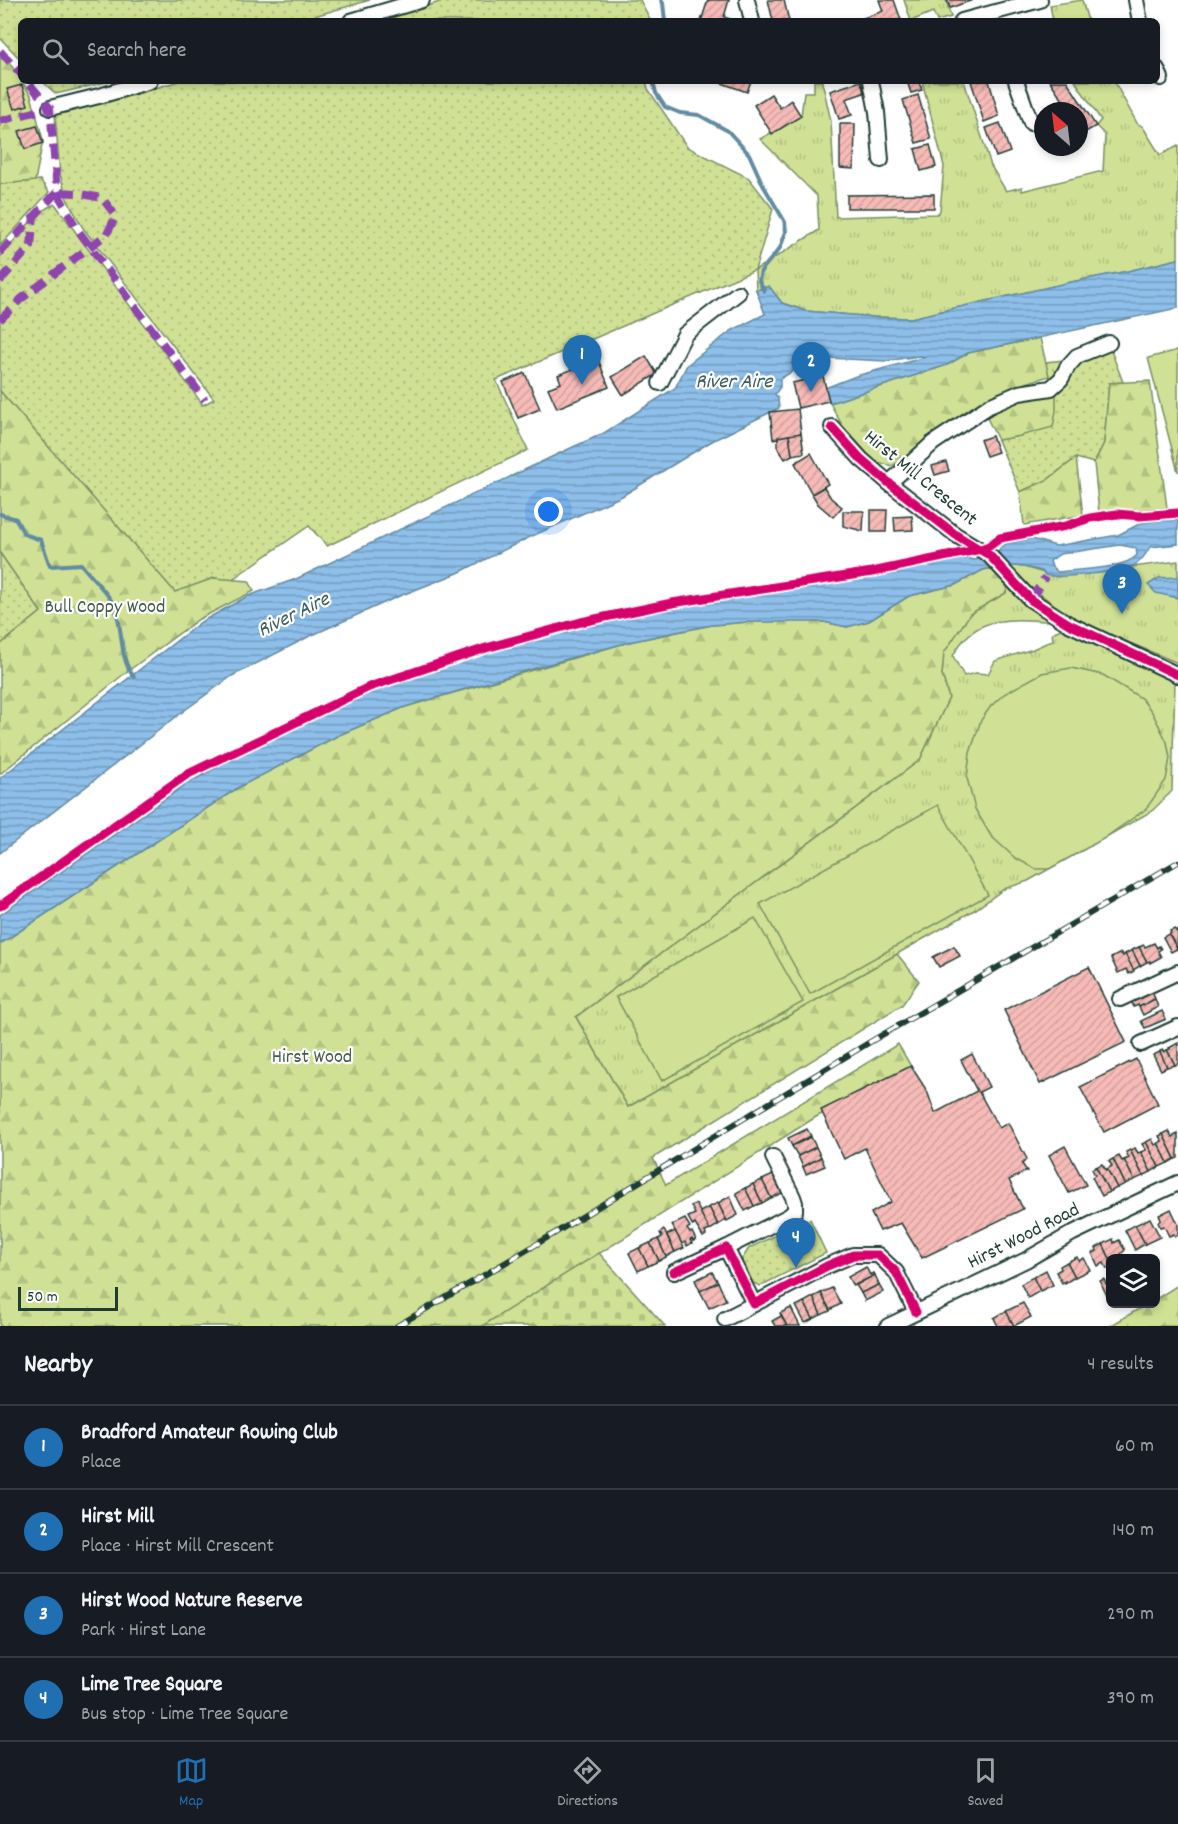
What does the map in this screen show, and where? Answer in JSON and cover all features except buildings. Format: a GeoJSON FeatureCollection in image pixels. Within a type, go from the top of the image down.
{"type":"FeatureCollection","features":[{"type":"Feature","properties":{"kind":"street"},"geometry":{"type":"LineString","coordinates":[[361,18],[422,0]]}},
{"type":"Feature","properties":{"kind":"street"},"geometry":{"type":"LineString","coordinates":[[747,0],[751,18]]}},
{"type":"Feature","properties":{"kind":"street"},"geometry":{"type":"LineString","coordinates":[[994,16],[1040,0]]}},
{"type":"Feature","properties":{"kind":"street"},"geometry":{"type":"LineString","coordinates":[[1136,0],[1139,18]]}},
{"type":"Feature","properties":{"kind":"street"},"geometry":{"type":"LineString","coordinates":[[50,108],[140,84]]}},
{"type":"Feature","properties":{"kind":"street"},"geometry":{"type":"LineString","coordinates":[[872,84],[878,112],[881,159]]}},
{"type":"Feature","properties":{"kind":"street"},"geometry":{"type":"LineString","coordinates":[[1017,84],[1031,123]]}},
{"type":"Feature","properties":{"kind":"street"},"geometry":{"type":"LineString","coordinates":[[660,383],[685,334],[738,293]]}},
{"type":"Feature","properties":{"kind":"street"},"geometry":{"type":"LineString","coordinates":[[889,483],[933,443],[989,406],[1019,393],[1051,388],[1061,379],[1077,356],[1109,343]]}},
{"type":"Feature","properties":{"kind":"street","name":"Hirst Mill Crescent"},"geometry":{"type":"LineString","coordinates":[[832,427],[861,459],[889,483],[956,535],[989,555],[1031,600],[1069,624],[1178,675]]}},
{"type":"Feature","properties":{"kind":"street"},"geometry":{"type":"LineString","coordinates":[[1120,999],[1178,972]]}},
{"type":"Feature","properties":{"kind":"street"},"geometry":{"type":"LineString","coordinates":[[1141,1044],[1178,1027]]}},
{"type":"Feature","properties":{"kind":"street"},"geometry":{"type":"LineString","coordinates":[[674,1272],[726,1248],[795,1211],[793,1197],[773,1157]]}},
{"type":"Feature","properties":{"kind":"street","name":"Hirst Wood Road"},"geometry":{"type":"LineString","coordinates":[[888,1326],[1026,1260],[1073,1233],[1178,1183]]}},
{"type":"Feature","properties":{"kind":"street"},"geometry":{"type":"LineString","coordinates":[[726,1248],[754,1304]]}},
{"type":"Feature","properties":{"kind":"street"},"geometry":{"type":"LineString","coordinates":[[725,1319],[827,1266],[854,1255],[878,1255],[896,1272],[916,1312]]}},
{"type":"Feature","properties":{"kind":"green space"},"geometry":{"type":"Polygon","coordinates":[[[0,0],[370,0],[307,18],[18,18],[18,57],[0,38],[0,0]]]}},
{"type":"Feature","properties":{"kind":"green space"},"geometry":{"type":"Polygon","coordinates":[[[446,0],[640,0],[649,18],[389,18],[446,0]]]}},
{"type":"Feature","properties":{"kind":"green space"},"geometry":{"type":"Polygon","coordinates":[[[904,0],[946,0],[951,17],[936,18],[933,12],[918,18],[910,18],[904,0]]]}},
{"type":"Feature","properties":{"kind":"green space"},"geometry":{"type":"Polygon","coordinates":[[[1082,0],[1087,18],[1052,18],[1050,5],[1082,0]]]}},
{"type":"Feature","properties":{"kind":"green space"},"geometry":{"type":"Polygon","coordinates":[[[0,58],[9,62],[18,76],[18,84],[24,84],[31,95],[43,140],[35,181],[0,184],[0,58]]]}},
{"type":"Feature","properties":{"kind":"green space"},"geometry":{"type":"Polygon","coordinates":[[[45,84],[98,84],[56,94],[45,84]]]}},
{"type":"Feature","properties":{"kind":"green space"},"geometry":{"type":"Polygon","coordinates":[[[169,84],[647,84],[687,147],[749,178],[773,209],[755,270],[496,380],[528,450],[327,546],[309,526],[231,580],[214,578],[175,593],[0,391],[0,257],[40,213],[55,204],[203,405],[214,399],[83,228],[67,199],[60,174],[55,114],[169,84]]]}},
{"type":"Feature","properties":{"kind":"green space"},"geometry":{"type":"Polygon","coordinates":[[[814,84],[823,84],[831,121],[836,217],[937,214],[940,211],[944,166],[923,84],[965,84],[991,166],[1006,191],[1022,187],[1022,191],[1103,171],[1105,135],[1096,126],[1101,120],[1077,84],[1116,84],[1137,123],[1143,127],[1160,155],[1178,146],[1178,259],[911,318],[806,311],[782,303],[769,286],[756,290],[755,270],[819,230],[817,196],[760,139],[801,116],[804,92],[814,92],[814,84]]]}},
{"type":"Feature","properties":{"kind":"green space"},"geometry":{"type":"Polygon","coordinates":[[[40,180],[49,192],[0,246],[0,184],[40,180]]]}},
{"type":"Feature","properties":{"kind":"green space"},"geometry":{"type":"Polygon","coordinates":[[[1040,338],[1049,376],[1013,387],[986,400],[910,456],[892,466],[874,461],[842,425],[830,403],[947,365],[968,353],[1040,338]]]}},
{"type":"Feature","properties":{"kind":"green space"},"geometry":{"type":"Polygon","coordinates":[[[1110,348],[1123,382],[1109,383],[1104,443],[1094,463],[1076,458],[1047,480],[1020,492],[998,440],[1020,436],[1056,389],[1045,362],[1086,358],[1110,348]]]}},
{"type":"Feature","properties":{"kind":"green space"},"geometry":{"type":"Polygon","coordinates":[[[1178,350],[1178,472],[1148,358],[1178,350]]]}},
{"type":"Feature","properties":{"kind":"green space"},"geometry":{"type":"Polygon","coordinates":[[[1150,381],[1167,508],[1099,513],[1094,463],[1104,443],[1109,383],[1150,381]]]}},
{"type":"Feature","properties":{"kind":"green space"},"geometry":{"type":"Polygon","coordinates":[[[1056,389],[1053,427],[998,440],[986,416],[1020,398],[1056,389]]]}},
{"type":"Feature","properties":{"kind":"green space","name":"Bull Coppy Wood"},"geometry":{"type":"Polygon","coordinates":[[[0,391],[175,592],[214,578],[249,581],[254,591],[199,619],[124,674],[0,774],[0,645],[41,612],[0,553],[0,391]]]}},
{"type":"Feature","properties":{"kind":"green space"},"geometry":{"type":"Polygon","coordinates":[[[1076,458],[1083,515],[1024,525],[1020,492],[1047,480],[1076,458]]]}},
{"type":"Feature","properties":{"kind":"green space"},"geometry":{"type":"Polygon","coordinates":[[[0,553],[41,612],[0,645],[0,553]]]}},
{"type":"Feature","properties":{"kind":"green space"},"geometry":{"type":"Polygon","coordinates":[[[1178,561],[1178,663],[1075,620],[1004,565],[1024,567],[1057,577],[1178,561]]]}},
{"type":"Feature","properties":{"kind":"green space","name":"Hirst Wood"},"geometry":{"type":"Polygon","coordinates":[[[993,568],[1009,582],[1006,593],[970,614],[942,674],[949,698],[920,760],[576,1017],[628,1107],[897,954],[919,981],[902,1005],[653,1158],[666,1185],[898,1044],[912,1068],[816,1117],[484,1326],[0,1326],[0,944],[239,787],[339,735],[405,707],[629,642],[712,625],[803,621],[824,622],[847,627],[869,621],[909,596],[955,585],[983,570],[993,568]]]}},
{"type":"Feature","properties":{"kind":"green space"},"geometry":{"type":"Polygon","coordinates":[[[1009,582],[1047,617],[1047,621],[1005,620],[981,626],[961,643],[953,656],[964,676],[976,673],[988,674],[995,661],[1053,640],[1052,633],[1063,628],[1175,681],[1172,791],[1152,811],[1028,881],[1004,889],[976,909],[628,1107],[576,1017],[920,760],[949,698],[942,674],[944,653],[970,614],[1006,593],[1009,582]]]}},
{"type":"Feature","properties":{"kind":"green space"},"geometry":{"type":"Polygon","coordinates":[[[1071,668],[1103,675],[1141,698],[1152,712],[1167,742],[1170,758],[1166,780],[1146,809],[1103,839],[1049,869],[1036,869],[1015,858],[991,836],[975,809],[967,778],[970,753],[981,720],[1004,694],[1042,673],[1071,668]]]}},
{"type":"Feature","properties":{"kind":"green space"},"geometry":{"type":"Polygon","coordinates":[[[938,805],[988,895],[810,994],[760,904],[938,805]]]}},
{"type":"Feature","properties":{"kind":"green space"},"geometry":{"type":"Polygon","coordinates":[[[755,918],[803,1002],[662,1081],[616,997],[755,918]]]}},
{"type":"Feature","properties":{"kind":"green space"},"geometry":{"type":"Polygon","coordinates":[[[810,1219],[826,1253],[760,1286],[753,1283],[742,1259],[749,1248],[810,1219]]]}},
{"type":"Feature","properties":{"kind":"green space"},"geometry":{"type":"Polygon","coordinates":[[[599,1253],[665,1326],[482,1326],[599,1253]]]}},
{"type":"Feature","properties":{"kind":"green space"},"geometry":{"type":"Polygon","coordinates":[[[1178,1285],[1178,1326],[1110,1326],[1140,1308],[1160,1308],[1160,1296],[1178,1285]]]}},
{"type":"Feature","properties":{"kind":"water","name":"River Aire"},"geometry":{"type":"Polygon","coordinates":[[[1178,259],[1178,308],[968,353],[947,365],[830,403],[825,388],[856,376],[926,357],[886,361],[827,358],[796,369],[780,379],[780,387],[775,394],[779,408],[712,441],[622,496],[530,537],[458,573],[397,597],[308,637],[232,676],[0,853],[0,778],[201,622],[248,596],[296,579],[604,433],[675,388],[687,365],[731,331],[765,314],[756,290],[769,286],[782,303],[806,311],[911,318],[1178,259]]]}},
{"type":"Feature","properties":{"kind":"water"},"geometry":{"type":"Polygon","coordinates":[[[1178,518],[1178,544],[1150,547],[1135,565],[1104,572],[1053,576],[1045,575],[1042,571],[1004,565],[983,570],[955,585],[909,596],[869,621],[847,627],[824,622],[748,622],[712,625],[671,633],[549,664],[405,707],[339,735],[239,787],[0,944],[0,915],[185,785],[258,744],[361,694],[502,647],[624,616],[828,584],[946,561],[996,556],[1001,547],[1008,543],[1032,539],[1056,546],[1118,535],[1141,523],[1178,518]],[[1120,545],[1060,554],[1050,561],[1052,567],[1058,572],[1100,568],[1131,560],[1137,555],[1136,548],[1120,545]]]}},
{"type":"Feature","properties":{"kind":"water"},"geometry":{"type":"Polygon","coordinates":[[[1178,577],[1178,598],[1156,593],[1148,585],[1159,578],[1178,577]]]}},
{"type":"Feature","properties":{"kind":"waterway"},"geometry":{"type":"LineString","coordinates":[[661,0],[665,18]]}},
{"type":"Feature","properties":{"kind":"waterway"},"geometry":{"type":"LineString","coordinates":[[654,84],[656,93],[665,107],[680,113],[699,115],[728,131],[749,154],[763,185],[785,222],[786,232],[780,248],[761,271],[759,281],[764,291]]}},
{"type":"Feature","properties":{"kind":"waterway"},"geometry":{"type":"LineString","coordinates":[[0,514],[16,519],[24,534],[41,540],[50,566],[81,564],[103,590],[114,605],[123,652],[134,677]]}},
{"type":"Feature","properties":{"kind":"railway"},"geometry":{"type":"LineString","coordinates":[[397,1326],[870,1042],[1178,862]]}},
{"type":"Feature","properties":{"kind":"marked path"},"geometry":{"type":"LineString","coordinates":[[0,51],[18,71]]}},
{"type":"Feature","properties":{"kind":"marked path"},"geometry":{"type":"LineString","coordinates":[[0,253],[57,192],[50,108],[30,84]]}},
{"type":"Feature","properties":{"kind":"marked path"},"geometry":{"type":"LineString","coordinates":[[0,121],[50,108]]}},
{"type":"Feature","properties":{"kind":"marked path"},"geometry":{"type":"LineString","coordinates":[[57,192],[77,229],[205,400]]}},
{"type":"Feature","properties":{"kind":"marked path"},"geometry":{"type":"LineString","coordinates":[[0,320],[21,299],[107,234],[116,216],[102,198],[57,192]]}},
{"type":"Feature","properties":{"kind":"marked path"},"geometry":{"type":"LineString","coordinates":[[0,281],[31,246],[34,215]]}},
{"type":"Feature","properties":{"kind":"marked path"},"geometry":{"type":"LineString","coordinates":[[1031,600],[1045,577]]}},
{"type":"Feature","properties":{"kind":"cycle path"},"geometry":{"type":"LineString","coordinates":[[832,427],[861,459],[889,483],[956,535],[989,555],[1031,600],[1069,624],[1178,675]]}},
{"type":"Feature","properties":{"kind":"cycle path"},"geometry":{"type":"LineString","coordinates":[[0,906],[186,775],[369,687],[486,648],[581,622],[672,603],[872,572],[981,549],[1000,538],[1066,526],[1090,518],[1117,514],[1140,516],[1178,513]]}},
{"type":"Feature","properties":{"kind":"cycle path"},"geometry":{"type":"LineString","coordinates":[[674,1272],[726,1248],[754,1304],[853,1255],[878,1255],[896,1272],[916,1312]]}},
{"type":"Feature","properties":{"kind":"place","name":"Bradford Amateur Rowing Club"},"geometry":{"type":"Point","coordinates":[582,385]}},
{"type":"Feature","properties":{"kind":"place","name":"Hirst Mill"},"geometry":{"type":"Point","coordinates":[811,392]}},
{"type":"Feature","properties":{"kind":"place","name":"Hirst Wood Nature Reserve"},"geometry":{"type":"Point","coordinates":[1122,614]}},
{"type":"Feature","properties":{"kind":"place","name":"Lime Tree Square"},"geometry":{"type":"Point","coordinates":[796,1268]}}]}
